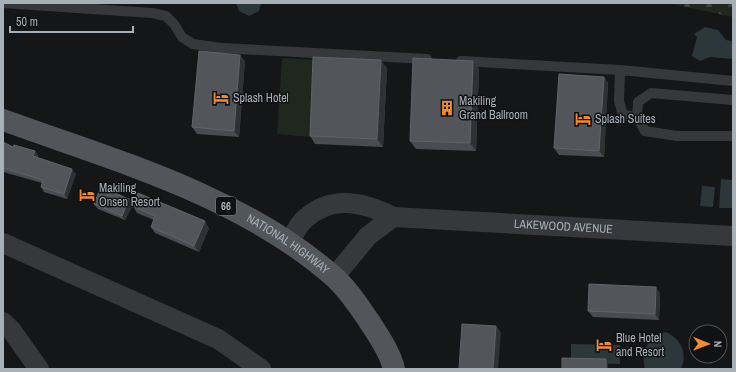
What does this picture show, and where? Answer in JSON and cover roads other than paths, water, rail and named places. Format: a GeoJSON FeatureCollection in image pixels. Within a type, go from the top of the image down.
{"type":"FeatureCollection","features":[{"type":"Feature","properties":{"kind":"main road","name":"NATIONAL HIGHWAY"},"geometry":{"type":"LineString","coordinates":[[3,120],[214,199],[290,242],[334,277],[356,302],[376,332],[394,369]]}},
{"type":"Feature","properties":{"kind":"street","name":"LAKEWOOD AVENUE"},"geometry":{"type":"LineString","coordinates":[[290,242],[303,220],[322,206],[339,203],[359,204],[378,209],[393,217],[733,236]]}},
{"type":"Feature","properties":{"kind":"street"},"geometry":{"type":"LineString","coordinates":[[334,277],[368,236],[393,217]]}},
{"type":"Feature","properties":{"kind":"street"},"geometry":{"type":"LineString","coordinates":[[3,243],[218,340],[261,369]]}},
{"type":"Feature","properties":{"kind":"street"},"geometry":{"type":"LineString","coordinates":[[3,322],[12,331],[39,369]]}},
{"type":"Feature","properties":{"kind":"lane"},"geometry":{"type":"LineString","coordinates":[[3,3],[152,13],[166,16],[174,24],[182,37],[193,44],[221,48],[620,70],[733,81]]}},
{"type":"Feature","properties":{"kind":"lane"},"geometry":{"type":"LineString","coordinates":[[620,70],[619,101],[623,116],[637,117]]}},
{"type":"Feature","properties":{"kind":"lane"},"geometry":{"type":"LineString","coordinates":[[733,100],[651,93],[638,102],[637,117],[645,131],[677,136],[733,136]]}},
{"type":"Feature","properties":{"kind":"place","name":"Splash Hotel"},"geometry":{"type":"Point","coordinates":[221,98]}},
{"type":"Feature","properties":{"kind":"place","name":"Makiling Grand Ballroom"},"geometry":{"type":"Point","coordinates":[447,108]}},
{"type":"Feature","properties":{"kind":"place","name":"Splash Suites"},"geometry":{"type":"Point","coordinates":[583,119]}},
{"type":"Feature","properties":{"kind":"place","name":"Makiling Onsen Resort"},"geometry":{"type":"Point","coordinates":[87,195]}},
{"type":"Feature","properties":{"kind":"place","name":"Blue Hotel and Resort"},"geometry":{"type":"Point","coordinates":[604,345]}}]}
